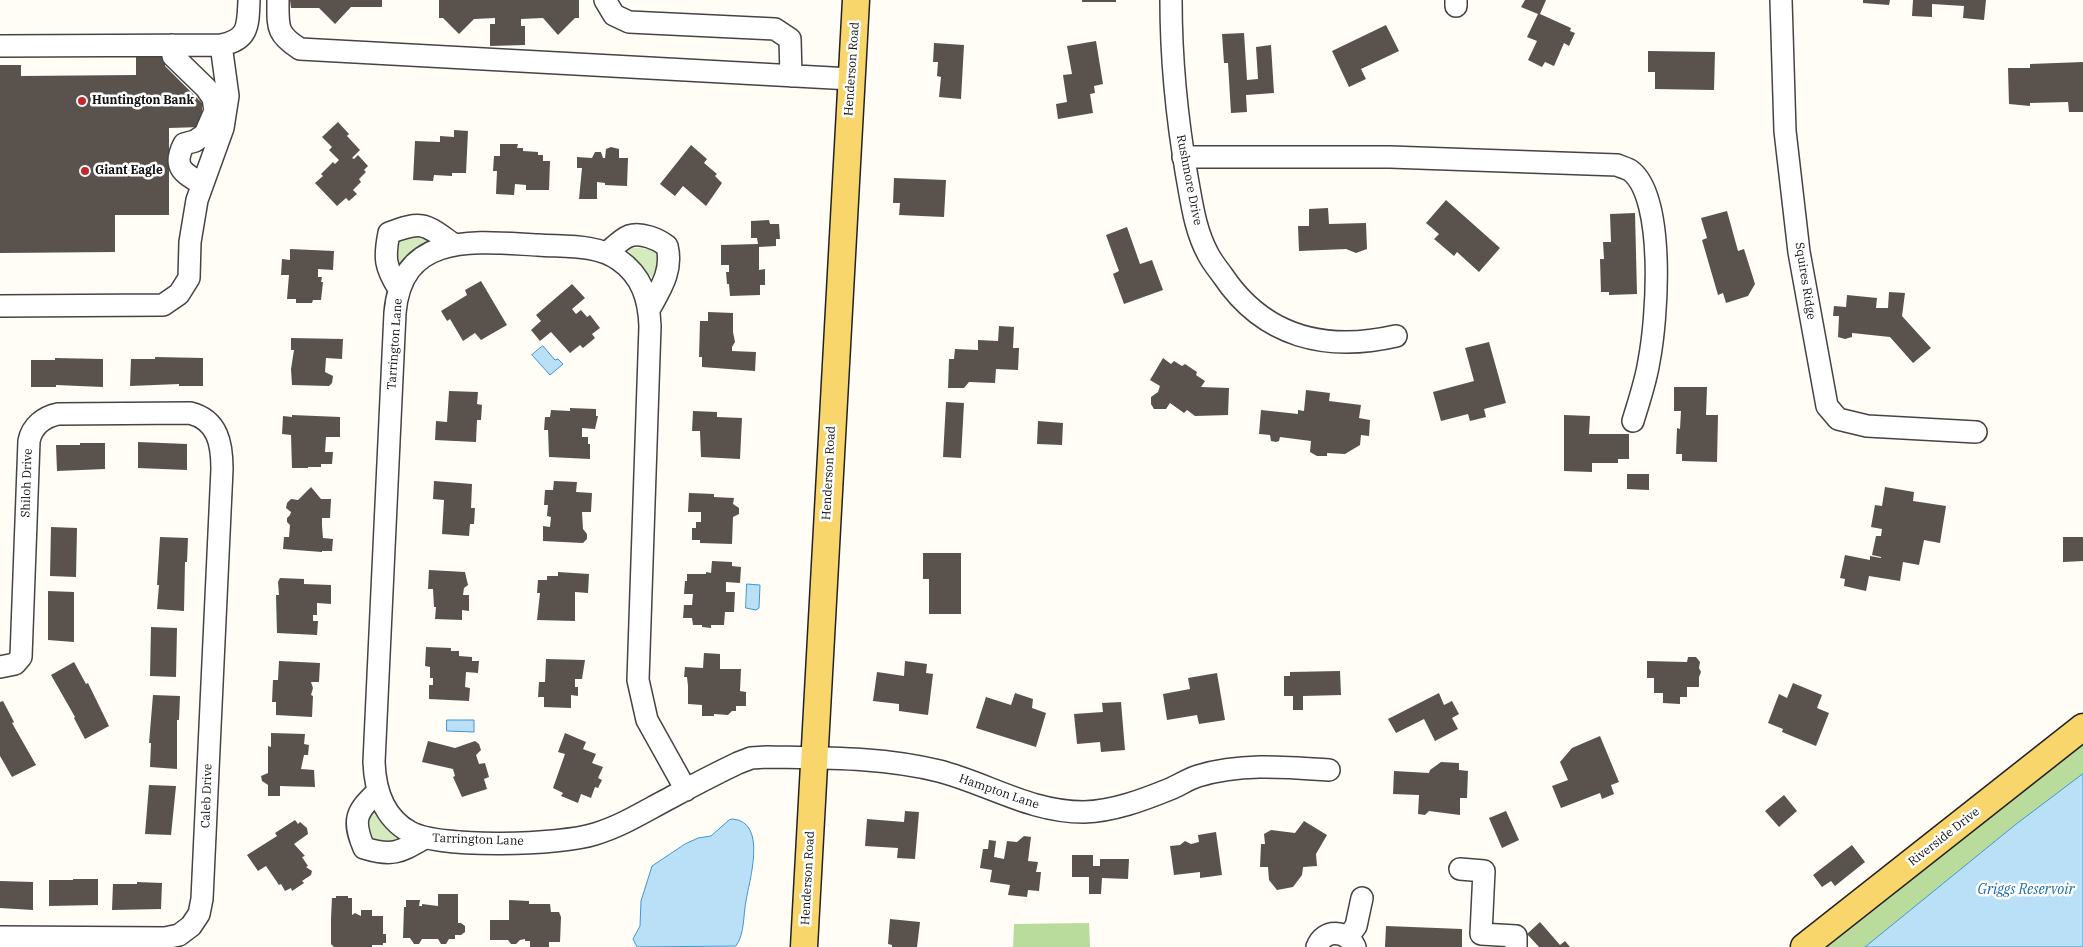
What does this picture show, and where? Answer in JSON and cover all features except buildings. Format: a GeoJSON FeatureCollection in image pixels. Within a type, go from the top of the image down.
{"type":"FeatureCollection","features":[{"type":"Feature","properties":{"kind":"main road","name":"Henderson Road"},"geometry":{"type":"LineString","coordinates":[[804,947],[856,0]]}},
{"type":"Feature","properties":{"kind":"main road","name":"Riverside Drive"},"geometry":{"type":"LineString","coordinates":[[1804,947],[2083,727]]}},
{"type":"Feature","properties":{"kind":"street"},"geometry":{"type":"LineString","coordinates":[[0,46],[173,51],[221,45],[236,42],[246,31],[248,0]]}},
{"type":"Feature","properties":{"kind":"street"},"geometry":{"type":"LineString","coordinates":[[278,0],[278,24],[285,39],[300,49],[851,79]]}},
{"type":"Feature","properties":{"kind":"street"},"geometry":{"type":"LineString","coordinates":[[605,0],[614,15],[629,22],[775,29],[790,39],[791,76]]}},
{"type":"Feature","properties":{"kind":"street","name":"Rushmore Drive"},"geometry":{"type":"LineString","coordinates":[[1171,0],[1175,99],[1195,222],[1208,254],[1241,300],[1260,317],[1281,329],[1313,340],[1354,343],[1396,336]]}},
{"type":"Feature","properties":{"kind":"street","name":"Squires Ridge"},"geometry":{"type":"LineString","coordinates":[[1781,0],[1786,140],[1799,252],[1827,406],[1838,419],[1866,426],[1976,432]]}},
{"type":"Feature","properties":{"kind":"street"},"geometry":{"type":"LineString","coordinates":[[0,306],[163,306],[179,294],[189,278],[190,242],[197,200],[223,128],[228,96],[221,45]]}},
{"type":"Feature","properties":{"kind":"street"},"geometry":{"type":"LineString","coordinates":[[173,51],[213,98],[215,111],[205,134],[195,141],[184,144],[178,154],[180,167],[187,175],[202,184]]}},
{"type":"Feature","properties":{"kind":"street"},"geometry":{"type":"LineString","coordinates":[[1184,157],[1310,155],[1390,157],[1617,166],[1630,169],[1637,177],[1652,219],[1657,261],[1656,304],[1649,362],[1633,421]]}},
{"type":"Feature","properties":{"kind":"street"},"geometry":{"type":"LineString","coordinates":[[399,289],[389,273],[384,254],[388,233],[410,225],[429,227],[453,244]]}},
{"type":"Feature","properties":{"kind":"street"},"geometry":{"type":"LineString","coordinates":[[607,253],[628,236],[640,235],[660,240],[666,246],[669,264],[666,280],[650,308]]}},
{"type":"Feature","properties":{"kind":"street","name":"Tarrington Lane"},"geometry":{"type":"LineString","coordinates":[[686,790],[647,720],[638,680],[650,308],[645,290],[634,273],[620,260],[607,253],[583,248],[478,242],[453,244],[439,249],[418,261],[399,289],[395,313],[374,762],[374,778],[382,803],[409,832],[425,838],[504,844],[547,842],[594,835],[634,819],[686,790],[751,758],[814,758]]}},
{"type":"Feature","properties":{"kind":"street","name":"Shiloh Drive"},"geometry":{"type":"LineString","coordinates":[[0,667],[15,664],[20,657],[29,440],[39,423],[45,418],[58,414],[190,413],[210,423],[220,438],[222,469]]}},
{"type":"Feature","properties":{"kind":"street","name":"Caleb Drive"},"geometry":{"type":"LineString","coordinates":[[0,937],[165,938],[185,932],[195,921],[202,899],[222,469]]}},
{"type":"Feature","properties":{"kind":"street","name":"Hampton Lane"},"geometry":{"type":"LineString","coordinates":[[814,758],[867,759],[905,763],[941,772],[1016,800],[1056,811],[1085,812],[1114,809],[1170,789],[1197,776],[1233,769],[1286,767],[1329,770]]}},
{"type":"Feature","properties":{"kind":"street"},"geometry":{"type":"LineString","coordinates":[[378,792],[360,808],[357,831],[364,848],[383,854],[402,851],[425,838]]}},
{"type":"Feature","properties":{"kind":"street"},"geometry":{"type":"LineString","coordinates":[[1460,869],[1484,871],[1481,934],[1516,936],[1516,947]]}},
{"type":"Feature","properties":{"kind":"street"},"geometry":{"type":"LineString","coordinates":[[1317,947],[1323,938],[1329,934],[1336,933],[1352,942],[1362,898]]}},
{"type":"Feature","properties":{"kind":"green space"},"geometry":{"type":"Polygon","coordinates":[[[403,236],[428,236],[428,242],[416,248],[399,267],[394,266],[396,241],[403,236]]]}},
{"type":"Feature","properties":{"kind":"green space"},"geometry":{"type":"Polygon","coordinates":[[[630,247],[657,250],[659,256],[655,279],[628,251],[630,247]]]}},
{"type":"Feature","properties":{"kind":"green space"},"geometry":{"type":"Polygon","coordinates":[[[2083,742],[2083,774],[2015,825],[1865,947],[1825,947],[2083,742]]]}},
{"type":"Feature","properties":{"kind":"green space"},"geometry":{"type":"Polygon","coordinates":[[[373,809],[401,841],[373,841],[369,836],[370,810],[373,809]]]}},
{"type":"Feature","properties":{"kind":"green space"},"geometry":{"type":"Polygon","coordinates":[[[1089,923],[1090,947],[1013,947],[1014,924],[1089,923]]]}},
{"type":"Feature","properties":{"kind":"water"},"geometry":{"type":"Polygon","coordinates":[[[543,346],[555,360],[558,359],[563,364],[550,375],[532,355],[543,346]]]}},
{"type":"Feature","properties":{"kind":"water"},"geometry":{"type":"Polygon","coordinates":[[[747,584],[760,585],[759,608],[756,610],[746,608],[747,584]]]}},
{"type":"Feature","properties":{"kind":"water"},"geometry":{"type":"Polygon","coordinates":[[[447,720],[474,720],[474,732],[447,731],[447,720]]]}},
{"type":"Feature","properties":{"kind":"water","name":"Griggs Reservoir"},"geometry":{"type":"Polygon","coordinates":[[[2083,774],[2083,947],[1865,947],[2015,825],[2083,774]]]}},
{"type":"Feature","properties":{"kind":"water"},"geometry":{"type":"Polygon","coordinates":[[[733,819],[744,823],[750,830],[754,854],[742,930],[736,946],[637,947],[633,939],[640,926],[641,901],[652,866],[685,844],[698,838],[711,836],[729,820],[733,819]]]}},
{"type":"Feature","properties":{"kind":"place","name":"Huntington Bank"},"geometry":{"type":"Point","coordinates":[82,101]}},
{"type":"Feature","properties":{"kind":"place","name":"Giant Eagle"},"geometry":{"type":"Point","coordinates":[85,171]}}]}
